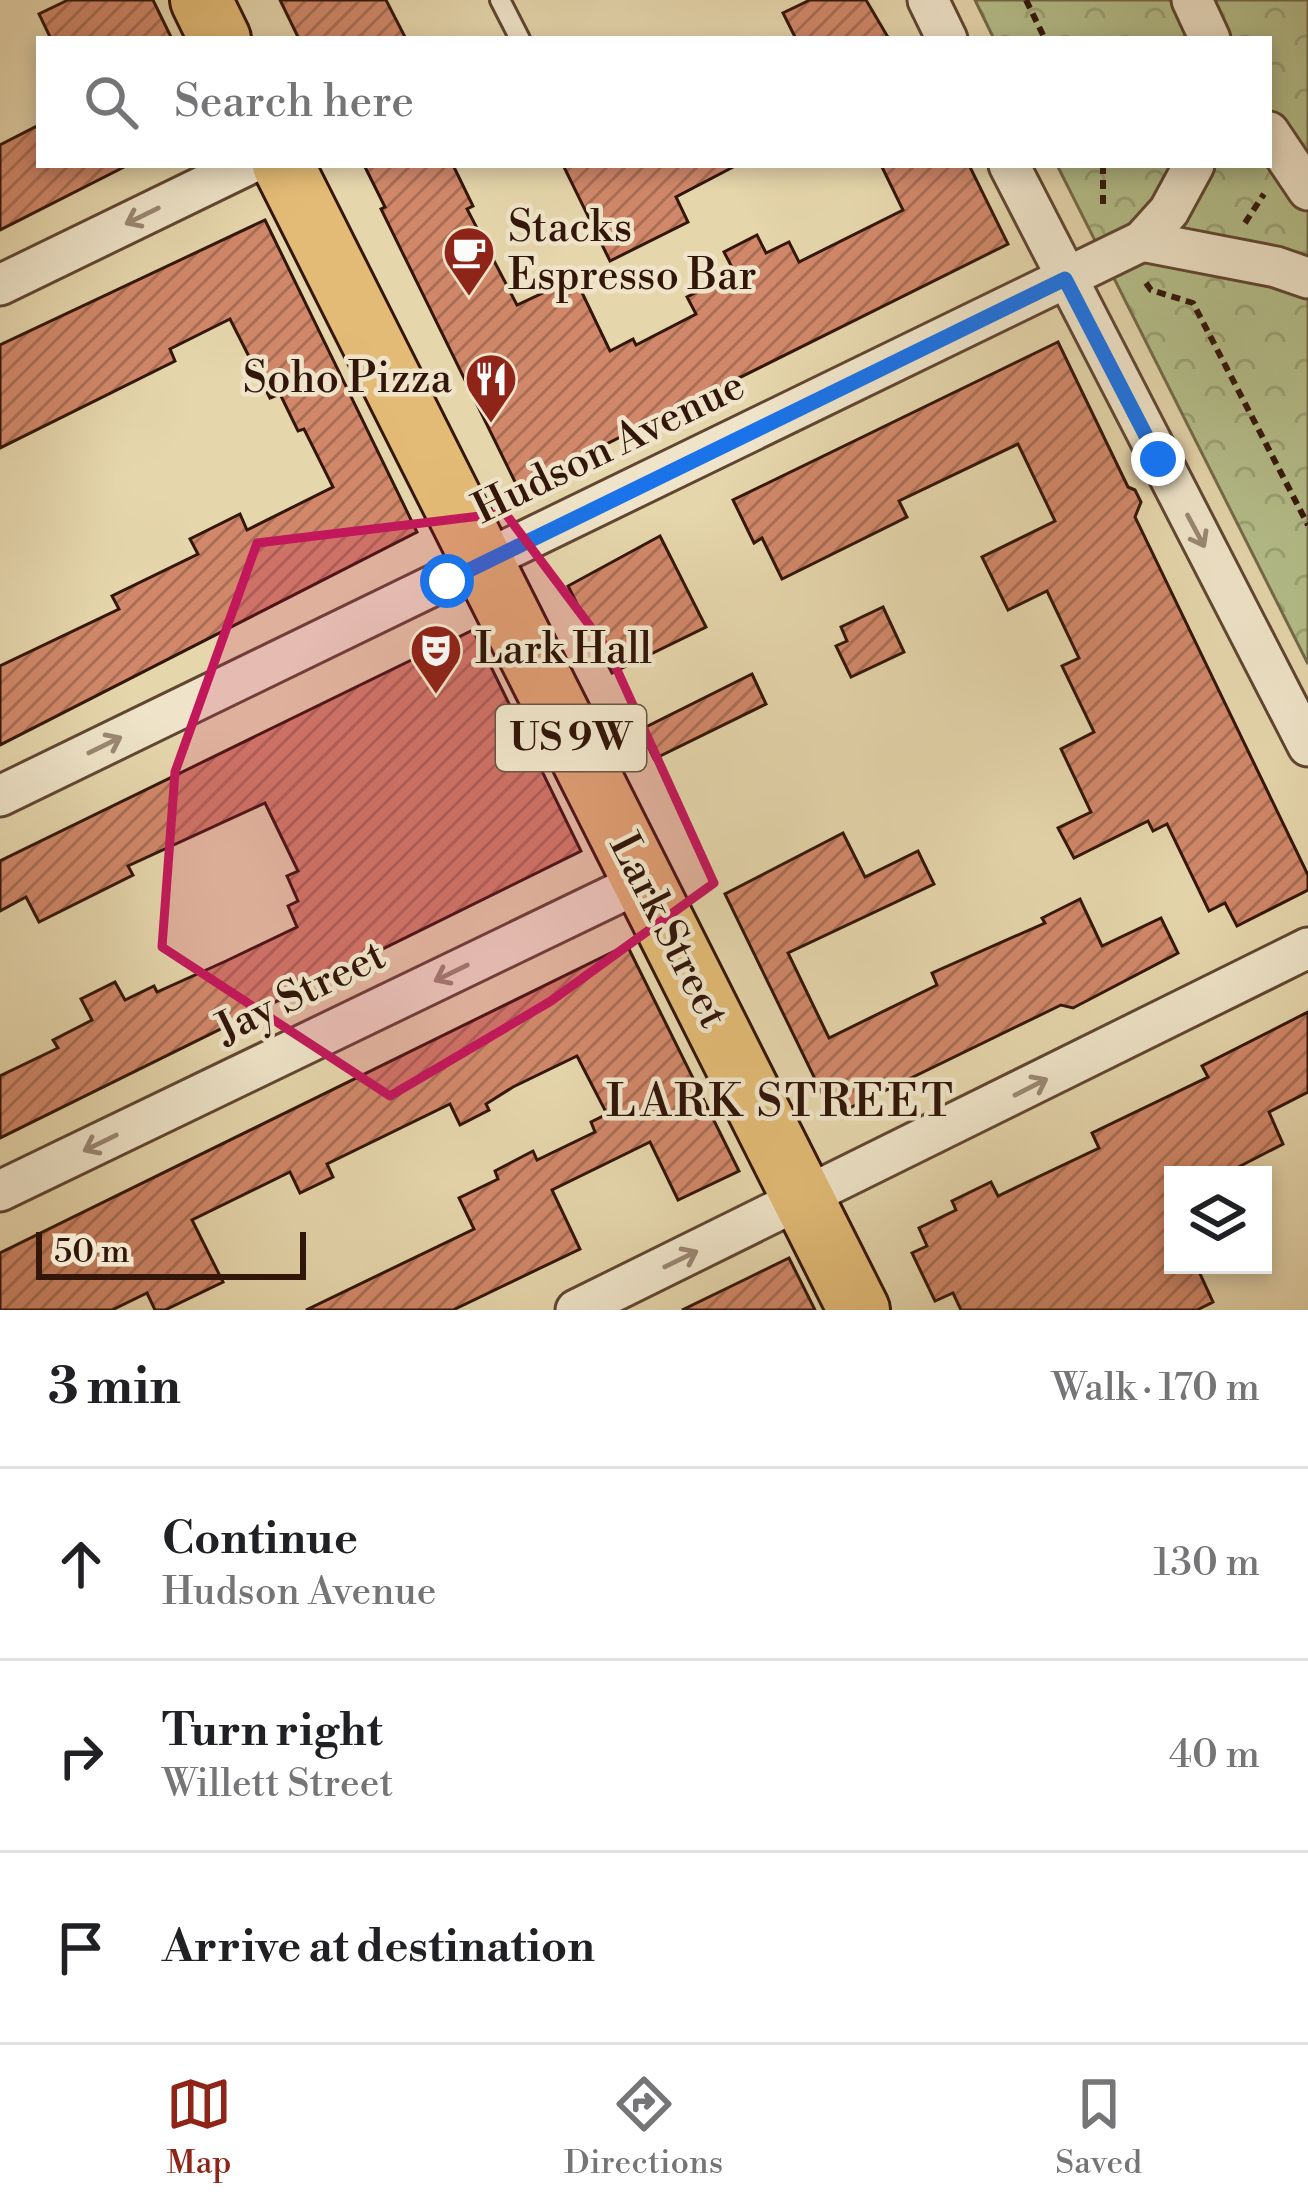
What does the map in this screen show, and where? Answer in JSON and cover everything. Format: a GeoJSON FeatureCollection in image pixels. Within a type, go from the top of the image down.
{"type":"FeatureCollection","features":[{"type":"Feature","properties":{"kind":"main road"},"geometry":{"type":"LineString","coordinates":[[201,0],[219,36]]}},
{"type":"Feature","properties":{"kind":"main road","name":"Lark Street"},"geometry":{"type":"LineString","coordinates":[[286,168],[859,1310]]}},
{"type":"Feature","properties":{"kind":"street"},"geometry":{"type":"LineString","coordinates":[[928,0],[946,36]]}},
{"type":"Feature","properties":{"kind":"street"},"geometry":{"type":"LineString","coordinates":[[1192,0],[1209,36]]}},
{"type":"Feature","properties":{"kind":"street"},"geometry":{"type":"LineString","coordinates":[[1272,137],[1296,181]]}},
{"type":"Feature","properties":{"kind":"street"},"geometry":{"type":"LineString","coordinates":[[0,285],[241,168]]}},
{"type":"Feature","properties":{"kind":"street"},"geometry":{"type":"LineString","coordinates":[[1010,168],[1308,746]]}},
{"type":"Feature","properties":{"kind":"street"},"geometry":{"type":"LineString","coordinates":[[1142,241],[1169,212],[1192,168]]}},
{"type":"Feature","properties":{"kind":"street"},"geometry":{"type":"LineString","coordinates":[[1142,241],[1276,267],[1308,278]]}},
{"type":"Feature","properties":{"kind":"street","name":"Hudson Avenue"},"geometry":{"type":"LineString","coordinates":[[0,796],[1142,241]]}},
{"type":"Feature","properties":{"kind":"street","name":"Jay Street"},"geometry":{"type":"LineString","coordinates":[[0,1191],[643,880]]}},
{"type":"Feature","properties":{"kind":"street"},"geometry":{"type":"LineString","coordinates":[[576,1310],[1308,948]]}},
{"type":"Feature","properties":{"kind":"lane"},"geometry":{"type":"LineString","coordinates":[[500,0],[518,36]]}},
{"type":"Feature","properties":{"kind":"path"},"geometry":{"type":"LineString","coordinates":[[1026,0],[1044,36]]}},
{"type":"Feature","properties":{"kind":"path"},"geometry":{"type":"LineString","coordinates":[[1103,168],[1103,207]]}},
{"type":"Feature","properties":{"kind":"path"},"geometry":{"type":"LineString","coordinates":[[1235,235],[1296,181]]}},
{"type":"Feature","properties":{"kind":"path"},"geometry":{"type":"LineString","coordinates":[[1146,283],[1151,290],[1192,303],[1308,525]]}},
{"type":"Feature","properties":{"kind":"path"},"geometry":{"type":"LineString","coordinates":[[1192,303],[1202,285]]}},
{"type":"Feature","properties":{"kind":"highlighted area"},"geometry":{"type":"Polygon","coordinates":[[[505,513],[608,650],[714,883],[551,1001],[390,1096],[162,947],[175,772],[257,543],[505,513]]]}},
{"type":"Feature","properties":{"kind":"green space"},"geometry":{"type":"Polygon","coordinates":[[[975,0],[1308,0],[1308,664],[1059,168],[1272,168],[1272,36],[993,36],[975,0]]]}},
{"type":"Feature","properties":{"kind":"building"},"geometry":{"type":"Polygon","coordinates":[[[68,0],[153,0],[171,36],[50,36],[39,14],[68,0]]]}},
{"type":"Feature","properties":{"kind":"building"},"geometry":{"type":"Polygon","coordinates":[[[280,0],[386,0],[404,36],[298,36],[280,0]]]}},
{"type":"Feature","properties":{"kind":"building"},"geometry":{"type":"Polygon","coordinates":[[[810,0],[866,0],[887,36],[794,36],[783,13],[810,0]]]}},
{"type":"Feature","properties":{"kind":"building"},"geometry":{"type":"Polygon","coordinates":[[[36,127],[36,168],[122,168],[0,230],[0,145],[36,127]]]}},
{"type":"Feature","properties":{"kind":"building"},"geometry":{"type":"Polygon","coordinates":[[[366,168],[454,168],[473,206],[467,209],[517,305],[575,278],[610,351],[633,339],[636,345],[696,314],[687,297],[735,273],[724,252],[757,235],[766,253],[789,242],[799,262],[903,210],[882,168],[970,168],[1008,244],[518,488],[381,209],[385,207],[366,168]]]}},
{"type":"Feature","properties":{"kind":"building"},"geometry":{"type":"Polygon","coordinates":[[[564,168],[731,168],[676,197],[688,222],[610,261],[564,168]]]}},
{"type":"Feature","properties":{"kind":"building"},"geometry":{"type":"Polygon","coordinates":[[[265,220],[417,532],[0,745],[0,666],[119,609],[112,596],[198,554],[190,539],[240,514],[247,530],[333,487],[280,394],[270,398],[230,319],[170,349],[175,361],[0,448],[0,345],[265,220]]]}},
{"type":"Feature","properties":{"kind":"building"},"geometry":{"type":"Polygon","coordinates":[[[1058,342],[1128,487],[1141,502],[1135,517],[1308,875],[1308,890],[1237,926],[1225,903],[1209,911],[1167,824],[1153,831],[1148,821],[1074,858],[1058,828],[1091,812],[1061,749],[1094,732],[1062,666],[1079,658],[1047,591],[1008,610],[982,557],[1055,521],[1018,444],[899,501],[907,517],[782,579],[762,538],[754,543],[733,500],[1058,342]]]}},
{"type":"Feature","properties":{"kind":"building"},"geometry":{"type":"Polygon","coordinates":[[[660,536],[706,627],[612,673],[568,586],[660,536]]]}},
{"type":"Feature","properties":{"kind":"building"},"geometry":{"type":"Polygon","coordinates":[[[883,607],[904,652],[851,677],[836,646],[847,641],[841,627],[883,607]]]}},
{"type":"Feature","properties":{"kind":"building"},"geometry":{"type":"Polygon","coordinates":[[[473,630],[581,851],[0,1138],[0,1076],[58,1048],[53,1040],[92,1020],[81,999],[115,982],[125,1000],[154,986],[157,992],[297,927],[288,906],[298,901],[287,876],[298,871],[265,803],[128,866],[133,875],[39,922],[26,897],[0,911],[0,861],[473,630]]]}},
{"type":"Feature","properties":{"kind":"building"},"geometry":{"type":"Polygon","coordinates":[[[752,674],[766,704],[654,759],[640,730],[752,674]]]}},
{"type":"Feature","properties":{"kind":"building"},"geometry":{"type":"Polygon","coordinates":[[[843,833],[865,877],[918,851],[934,884],[788,953],[829,1038],[937,985],[932,973],[1045,923],[1042,918],[1080,899],[1102,946],[1161,918],[1178,953],[1073,1008],[1061,1005],[833,1116],[725,894],[843,833]]]}},
{"type":"Feature","properties":{"kind":"building"},"geometry":{"type":"Polygon","coordinates":[[[627,945],[739,1171],[678,1200],[650,1142],[552,1190],[580,1249],[453,1310],[306,1310],[474,1229],[459,1198],[498,1179],[495,1171],[533,1151],[537,1160],[595,1132],[591,1122],[607,1114],[577,1056],[513,1087],[486,1104],[489,1110],[460,1125],[450,1104],[327,1164],[333,1177],[300,1193],[290,1172],[192,1220],[223,1282],[165,1310],[155,1310],[147,1293],[112,1310],[0,1310],[0,1253],[627,945]]]}},
{"type":"Feature","properties":{"kind":"building"},"geometry":{"type":"Polygon","coordinates":[[[1308,1012],[1308,1092],[1269,1112],[1283,1144],[1240,1166],[1164,1166],[1164,1274],[1200,1274],[1213,1302],[1197,1310],[961,1310],[953,1293],[935,1301],[912,1253],[927,1246],[919,1228],[956,1210],[952,1201],[991,1182],[998,1196],[1099,1148],[1092,1133],[1208,1077],[1202,1066],[1308,1012]]]}},
{"type":"Feature","properties":{"kind":"building"},"geometry":{"type":"Polygon","coordinates":[[[789,1258],[815,1310],[682,1310],[748,1278],[789,1258]]]}},
{"type":"Feature","properties":{"kind":"place","name":"Stacks Espresso Bar"},"geometry":{"type":"Point","coordinates":[469,298]}},
{"type":"Feature","properties":{"kind":"place","name":"Soho Pizza"},"geometry":{"type":"Point","coordinates":[491,425]}},
{"type":"Feature","properties":{"kind":"place","name":"Lark Hall"},"geometry":{"type":"Point","coordinates":[436,696]}},
{"type":"Feature","properties":{"kind":"district","name":"LARK STREET"},"geometry":{"type":"Point","coordinates":[781,1102]}},
{"type":"Feature","properties":{"kind":"route"},"geometry":{"type":"LineString","coordinates":[[447,581],[1065,279],[1158,459]]}}]}
